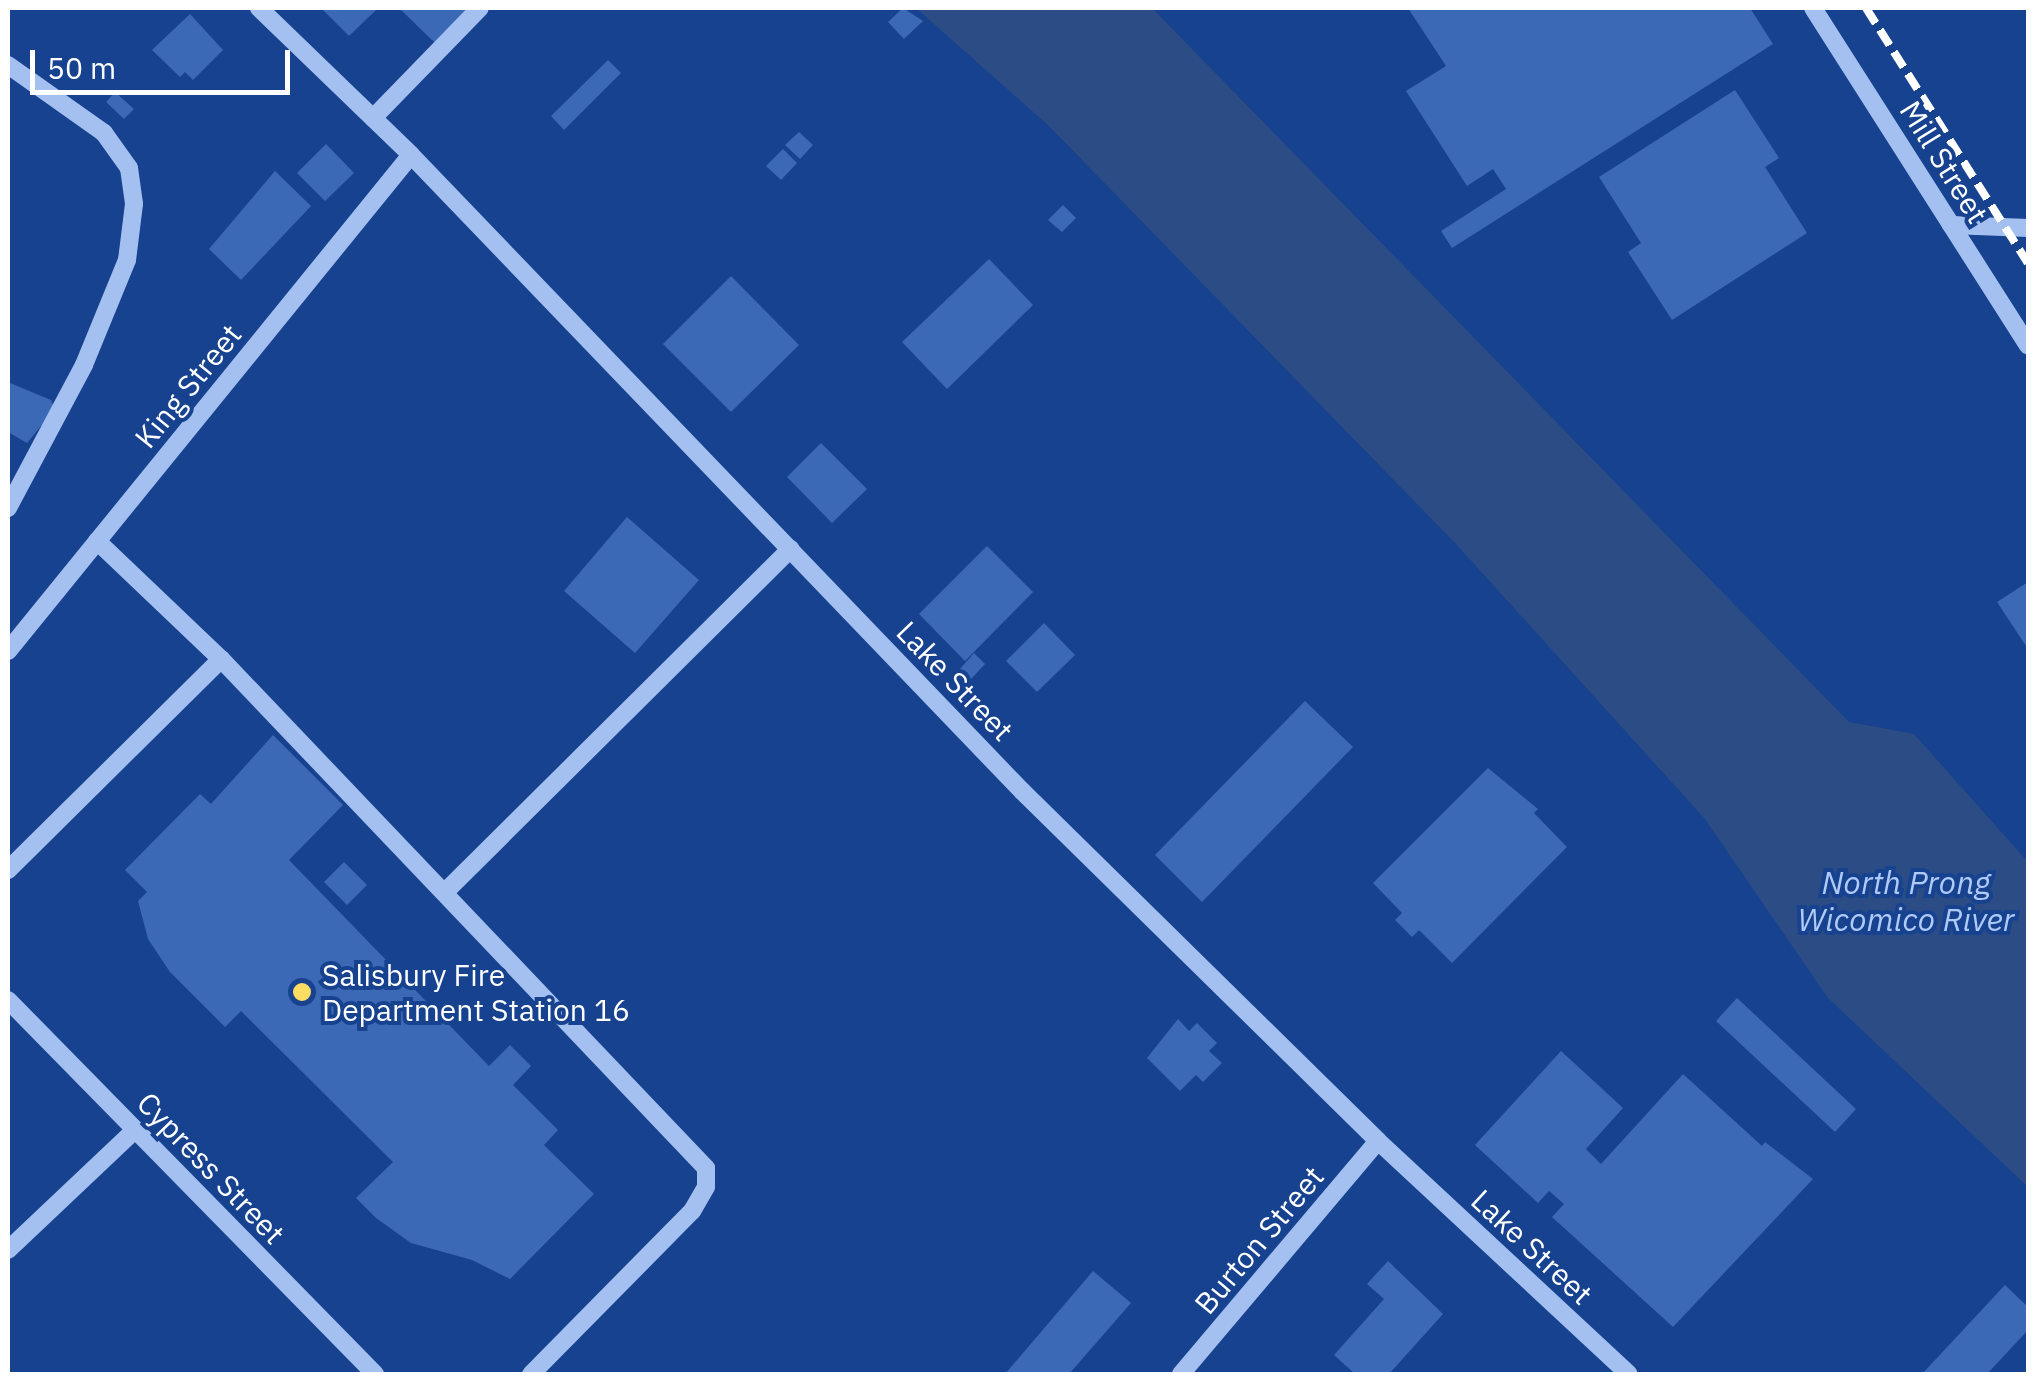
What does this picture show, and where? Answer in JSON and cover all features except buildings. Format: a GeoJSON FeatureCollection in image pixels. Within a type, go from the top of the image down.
{"type":"FeatureCollection","features":[{"type":"Feature","properties":{"kind":"street","name":"Lake Street"},"geometry":{"type":"LineString","coordinates":[[259,8],[411,155],[1022,791],[1378,1142],[1629,1374]]}},
{"type":"Feature","properties":{"kind":"street"},"geometry":{"type":"LineString","coordinates":[[373,118],[480,8]]}},
{"type":"Feature","properties":{"kind":"street","name":"Mill Street"},"geometry":{"type":"LineString","coordinates":[[1813,8],[2028,345]]}},
{"type":"Feature","properties":{"kind":"street"},"geometry":{"type":"LineString","coordinates":[[8,65],[61,97],[113,142],[129,168],[134,204],[127,260],[84,364],[8,508]]}},
{"type":"Feature","properties":{"kind":"street","name":"King Street"},"geometry":{"type":"LineString","coordinates":[[8,651],[411,155]]}},
{"type":"Feature","properties":{"kind":"street"},"geometry":{"type":"LineString","coordinates":[[1951,224],[2028,228]]}},
{"type":"Feature","properties":{"kind":"street"},"geometry":{"type":"LineString","coordinates":[[8,457],[26,468]]}},
{"type":"Feature","properties":{"kind":"street"},"geometry":{"type":"LineString","coordinates":[[97,541],[222,659],[694,1150],[708,1176],[692,1211],[530,1374]]}},
{"type":"Feature","properties":{"kind":"street"},"geometry":{"type":"LineString","coordinates":[[445,892],[791,549]]}},
{"type":"Feature","properties":{"kind":"street"},"geometry":{"type":"LineString","coordinates":[[8,870],[222,659]]}},
{"type":"Feature","properties":{"kind":"street","name":"Cypress Street"},"geometry":{"type":"LineString","coordinates":[[8,1000],[375,1374]]}},
{"type":"Feature","properties":{"kind":"street"},"geometry":{"type":"LineString","coordinates":[[8,1250],[135,1130]]}},
{"type":"Feature","properties":{"kind":"street","name":"Burton Street"},"geometry":{"type":"LineString","coordinates":[[1181,1374],[1378,1142]]}},
{"type":"Feature","properties":{"kind":"water","name":"North Prong Wicomico River"},"geometry":{"type":"Polygon","coordinates":[[[916,8],[1152,8],[1849,722],[1914,734],[2028,862],[2028,1187],[1828,998],[1705,819],[1456,544],[1048,125],[916,8]]]}},
{"type":"Feature","properties":{"kind":"railway"},"geometry":{"type":"LineString","coordinates":[[1866,8],[2028,263]]}},
{"type":"Feature","properties":{"kind":"place","name":"Salisbury Fire Department Station 16"},"geometry":{"type":"Point","coordinates":[302,992]}}]}
